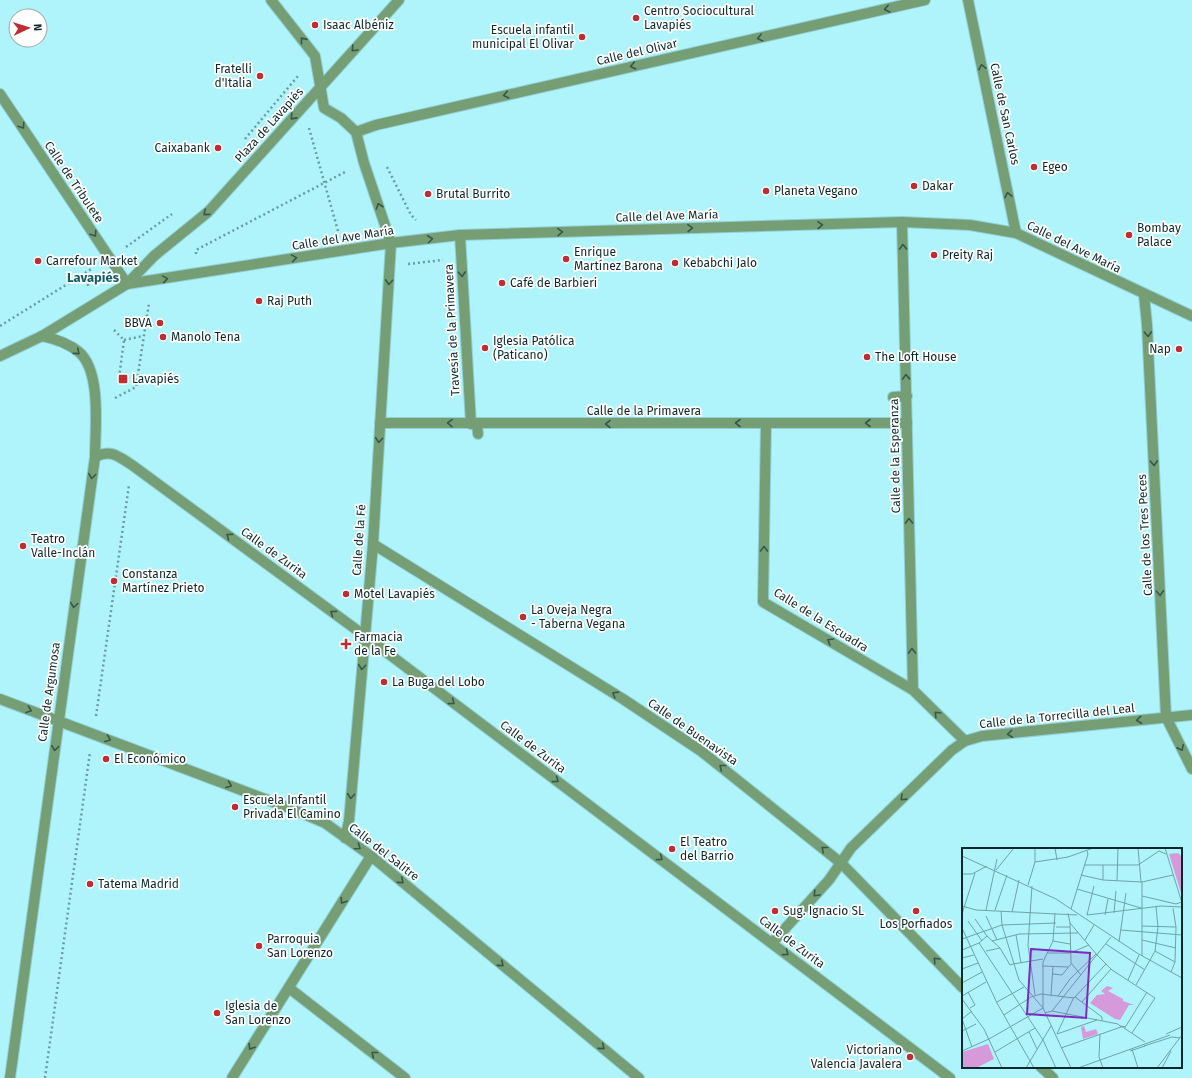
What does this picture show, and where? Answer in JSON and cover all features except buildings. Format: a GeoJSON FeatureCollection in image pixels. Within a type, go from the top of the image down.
{"type":"FeatureCollection","features":[{"type":"Feature","properties":{"kind":"street"},"geometry":{"type":"LineString","coordinates":[[271,0],[315,56],[320,89]]}},
{"type":"Feature","properties":{"kind":"street"},"geometry":{"type":"LineString","coordinates":[[320,89],[399,0]]}},
{"type":"Feature","properties":{"kind":"street","name":"Calle del Olivar"},"geometry":{"type":"LineString","coordinates":[[356,132],[376,125],[925,0]]}},
{"type":"Feature","properties":{"kind":"street","name":"Calle de San Carlos"},"geometry":{"type":"LineString","coordinates":[[968,0],[1016,233]]}},
{"type":"Feature","properties":{"kind":"street","name":"Plaza de Lavapiés"},"geometry":{"type":"LineString","coordinates":[[320,89],[324,108],[342,118],[356,132]]}},
{"type":"Feature","properties":{"kind":"street","name":"Plaza de Lavapiés"},"geometry":{"type":"LineString","coordinates":[[127,284],[154,256],[208,212],[320,89]]}},
{"type":"Feature","properties":{"kind":"street","name":"Calle de Tribulete"},"geometry":{"type":"LineString","coordinates":[[0,94],[127,284]]}},
{"type":"Feature","properties":{"kind":"street"},"geometry":{"type":"LineString","coordinates":[[356,132],[364,163],[391,243]]}},
{"type":"Feature","properties":{"kind":"street","name":"Calle del Ave María"},"geometry":{"type":"LineString","coordinates":[[127,284],[391,243],[460,235],[902,222],[970,225],[1016,233],[1144,295],[1192,316]]}},
{"type":"Feature","properties":{"kind":"street","name":"Calle de la Esperanza"},"geometry":{"type":"LineString","coordinates":[[902,222],[913,690]]}},
{"type":"Feature","properties":{"kind":"street","name":"Travesía de la Primavera"},"geometry":{"type":"LineString","coordinates":[[460,235],[475,427]]}},
{"type":"Feature","properties":{"kind":"street","name":"Calle de la Fé"},"geometry":{"type":"LineString","coordinates":[[345,838],[349,821],[373,544],[391,243]]}},
{"type":"Feature","properties":{"kind":"street"},"geometry":{"type":"LineString","coordinates":[[0,356],[42,336],[127,284]]}},
{"type":"Feature","properties":{"kind":"street","name":"Calle de los Tres Peces"},"geometry":{"type":"LineString","coordinates":[[1144,295],[1148,325],[1166,717],[1192,769]]}},
{"type":"Feature","properties":{"kind":"street","name":"Calle de Argumosa"},"geometry":{"type":"LineString","coordinates":[[10,1078],[95,457],[95,403],[93,381],[88,364],[80,353],[71,346],[58,340],[42,336]]}},
{"type":"Feature","properties":{"kind":"street"},"geometry":{"type":"LineString","coordinates":[[893,397],[907,396]]}},
{"type":"Feature","properties":{"kind":"street","name":"Calle de la Primavera"},"geometry":{"type":"LineString","coordinates":[[380,423],[475,427],[766,423],[907,423]]}},
{"type":"Feature","properties":{"kind":"street","name":"Calle de la Escuadra"},"geometry":{"type":"LineString","coordinates":[[766,423],[764,602],[913,690],[965,741]]}},
{"type":"Feature","properties":{"kind":"street","name":"Calle de Zurita"},"geometry":{"type":"LineString","coordinates":[[95,457],[103,453],[115,454],[132,465],[365,636],[950,1078]]}},
{"type":"Feature","properties":{"kind":"street","name":"Calle de Buenavista"},"geometry":{"type":"LineString","coordinates":[[373,544],[623,699],[701,751],[841,863],[962,987]]}},
{"type":"Feature","properties":{"kind":"street","name":"Calle del Salitre"},"geometry":{"type":"LineString","coordinates":[[0,699],[325,823],[371,856],[639,1078]]}},
{"type":"Feature","properties":{"kind":"street","name":"Calle de la Torrecilla del Leal"},"geometry":{"type":"LineString","coordinates":[[772,943],[829,880],[851,848],[952,750],[965,741],[982,736],[1192,715]]}},
{"type":"Feature","properties":{"kind":"street"},"geometry":{"type":"LineString","coordinates":[[232,1078],[371,856]]}},
{"type":"Feature","properties":{"kind":"street"},"geometry":{"type":"LineString","coordinates":[[289,988],[405,1078]]}},
{"type":"Feature","properties":{"kind":"street"},"geometry":{"type":"LineString","coordinates":[[1042,1068],[1053,1078]]}},
{"type":"Feature","properties":{"kind":"path"},"geometry":{"type":"LineString","coordinates":[[241,144],[300,74]]}},
{"type":"Feature","properties":{"kind":"path"},"geometry":{"type":"LineString","coordinates":[[309,126],[340,237]]}},
{"type":"Feature","properties":{"kind":"path"},"geometry":{"type":"LineString","coordinates":[[385,162],[411,215],[422,222]]}},
{"type":"Feature","properties":{"kind":"path"},"geometry":{"type":"LineString","coordinates":[[196,261],[196,250],[324,182],[352,169]]}},
{"type":"Feature","properties":{"kind":"path"},"geometry":{"type":"LineString","coordinates":[[123,248],[178,210]]}},
{"type":"Feature","properties":{"kind":"path"},"geometry":{"type":"LineString","coordinates":[[401,265],[430,260],[445,260]]}},
{"type":"Feature","properties":{"kind":"path"},"geometry":{"type":"LineString","coordinates":[[0,326],[83,275],[90,289]]}},
{"type":"Feature","properties":{"kind":"path"},"geometry":{"type":"LineString","coordinates":[[111,400],[136,387],[149,303]]}},
{"type":"Feature","properties":{"kind":"path"},"geometry":{"type":"LineString","coordinates":[[114,330],[124,340]]}},
{"type":"Feature","properties":{"kind":"path"},"geometry":{"type":"LineString","coordinates":[[124,340],[143,336]]}},
{"type":"Feature","properties":{"kind":"path"},"geometry":{"type":"LineString","coordinates":[[120,378],[124,340]]}},
{"type":"Feature","properties":{"kind":"path"},"geometry":{"type":"LineString","coordinates":[[95,720],[130,479]]}},
{"type":"Feature","properties":{"kind":"path"},"geometry":{"type":"LineString","coordinates":[[45,1078],[91,750]]}},
{"type":"Feature","properties":{"kind":"place","name":"Centro Sociocultural Lavapiés"},"geometry":{"type":"Point","coordinates":[636,18]}},
{"type":"Feature","properties":{"kind":"place","name":"Isaac Albéniz"},"geometry":{"type":"Point","coordinates":[315,25]}},
{"type":"Feature","properties":{"kind":"place","name":"Escuela infantil municipal El Olivar"},"geometry":{"type":"Point","coordinates":[582,37]}},
{"type":"Feature","properties":{"kind":"place","name":"Fratelli d'Italia"},"geometry":{"type":"Point","coordinates":[260,76]}},
{"type":"Feature","properties":{"kind":"place","name":"Caixabank"},"geometry":{"type":"Point","coordinates":[218,148]}},
{"type":"Feature","properties":{"kind":"place","name":"Egeo"},"geometry":{"type":"Point","coordinates":[1034,167]}},
{"type":"Feature","properties":{"kind":"place","name":"Dakar"},"geometry":{"type":"Point","coordinates":[914,186]}},
{"type":"Feature","properties":{"kind":"place","name":"Planeta Vegano"},"geometry":{"type":"Point","coordinates":[766,191]}},
{"type":"Feature","properties":{"kind":"place","name":"Brutal Burrito"},"geometry":{"type":"Point","coordinates":[428,194]}},
{"type":"Feature","properties":{"kind":"place","name":"Bombay Palace"},"geometry":{"type":"Point","coordinates":[1129,235]}},
{"type":"Feature","properties":{"kind":"place","name":"Preity Raj"},"geometry":{"type":"Point","coordinates":[934,255]}},
{"type":"Feature","properties":{"kind":"place","name":"Enrique Martínez Barona"},"geometry":{"type":"Point","coordinates":[566,259]}},
{"type":"Feature","properties":{"kind":"place","name":"Carrefour Market"},"geometry":{"type":"Point","coordinates":[38,261]}},
{"type":"Feature","properties":{"kind":"place","name":"Kebabchi Jalo"},"geometry":{"type":"Point","coordinates":[675,263]}},
{"type":"Feature","properties":{"kind":"place","name":"Café de Barbieri"},"geometry":{"type":"Point","coordinates":[502,283]}},
{"type":"Feature","properties":{"kind":"place","name":"Raj Puth"},"geometry":{"type":"Point","coordinates":[259,301]}},
{"type":"Feature","properties":{"kind":"place","name":"BBVA"},"geometry":{"type":"Point","coordinates":[160,323]}},
{"type":"Feature","properties":{"kind":"place","name":"Manolo Tena"},"geometry":{"type":"Point","coordinates":[163,337]}},
{"type":"Feature","properties":{"kind":"place","name":"Iglesia Patólica (Paticano)"},"geometry":{"type":"Point","coordinates":[485,348]}},
{"type":"Feature","properties":{"kind":"place","name":"Nap"},"geometry":{"type":"Point","coordinates":[1179,349]}},
{"type":"Feature","properties":{"kind":"place","name":"The Loft House"},"geometry":{"type":"Point","coordinates":[867,357]}},
{"type":"Feature","properties":{"kind":"place","name":"Lavapiés"},"geometry":{"type":"Point","coordinates":[123,379]}},
{"type":"Feature","properties":{"kind":"place","name":"Teatro Valle-Inclán"},"geometry":{"type":"Point","coordinates":[23,546]}},
{"type":"Feature","properties":{"kind":"place","name":"Constanza Martínez Prieto"},"geometry":{"type":"Point","coordinates":[114,581]}},
{"type":"Feature","properties":{"kind":"place","name":"Motel Lavapiés"},"geometry":{"type":"Point","coordinates":[346,594]}},
{"type":"Feature","properties":{"kind":"place","name":"La Oveja Negra - Taberna Vegana"},"geometry":{"type":"Point","coordinates":[523,617]}},
{"type":"Feature","properties":{"kind":"place","name":"Farmacia de la Fe"},"geometry":{"type":"Point","coordinates":[346,644]}},
{"type":"Feature","properties":{"kind":"place","name":"La Buga del Lobo"},"geometry":{"type":"Point","coordinates":[384,682]}},
{"type":"Feature","properties":{"kind":"place","name":"El Económico"},"geometry":{"type":"Point","coordinates":[106,759]}},
{"type":"Feature","properties":{"kind":"place","name":"Escuela Infantil Privada El Camino"},"geometry":{"type":"Point","coordinates":[235,807]}},
{"type":"Feature","properties":{"kind":"place","name":"El Teatro del Barrio"},"geometry":{"type":"Point","coordinates":[672,849]}},
{"type":"Feature","properties":{"kind":"place","name":"Tatema Madrid"},"geometry":{"type":"Point","coordinates":[90,884]}},
{"type":"Feature","properties":{"kind":"place","name":"Sug. Ignacio SL"},"geometry":{"type":"Point","coordinates":[775,911]}},
{"type":"Feature","properties":{"kind":"place","name":"Los Porfiados"},"geometry":{"type":"Point","coordinates":[916,911]}},
{"type":"Feature","properties":{"kind":"place","name":"Parroquia San Lorenzo"},"geometry":{"type":"Point","coordinates":[259,946]}},
{"type":"Feature","properties":{"kind":"place","name":"Iglesia de San Lorenzo"},"geometry":{"type":"Point","coordinates":[217,1013]}},
{"type":"Feature","properties":{"kind":"place","name":"Victoriano Valencia Javalera"},"geometry":{"type":"Point","coordinates":[910,1057]}},
{"type":"Feature","properties":{"kind":"district","name":"Lavapiés"},"geometry":{"type":"Point","coordinates":[93,277]}}]}
